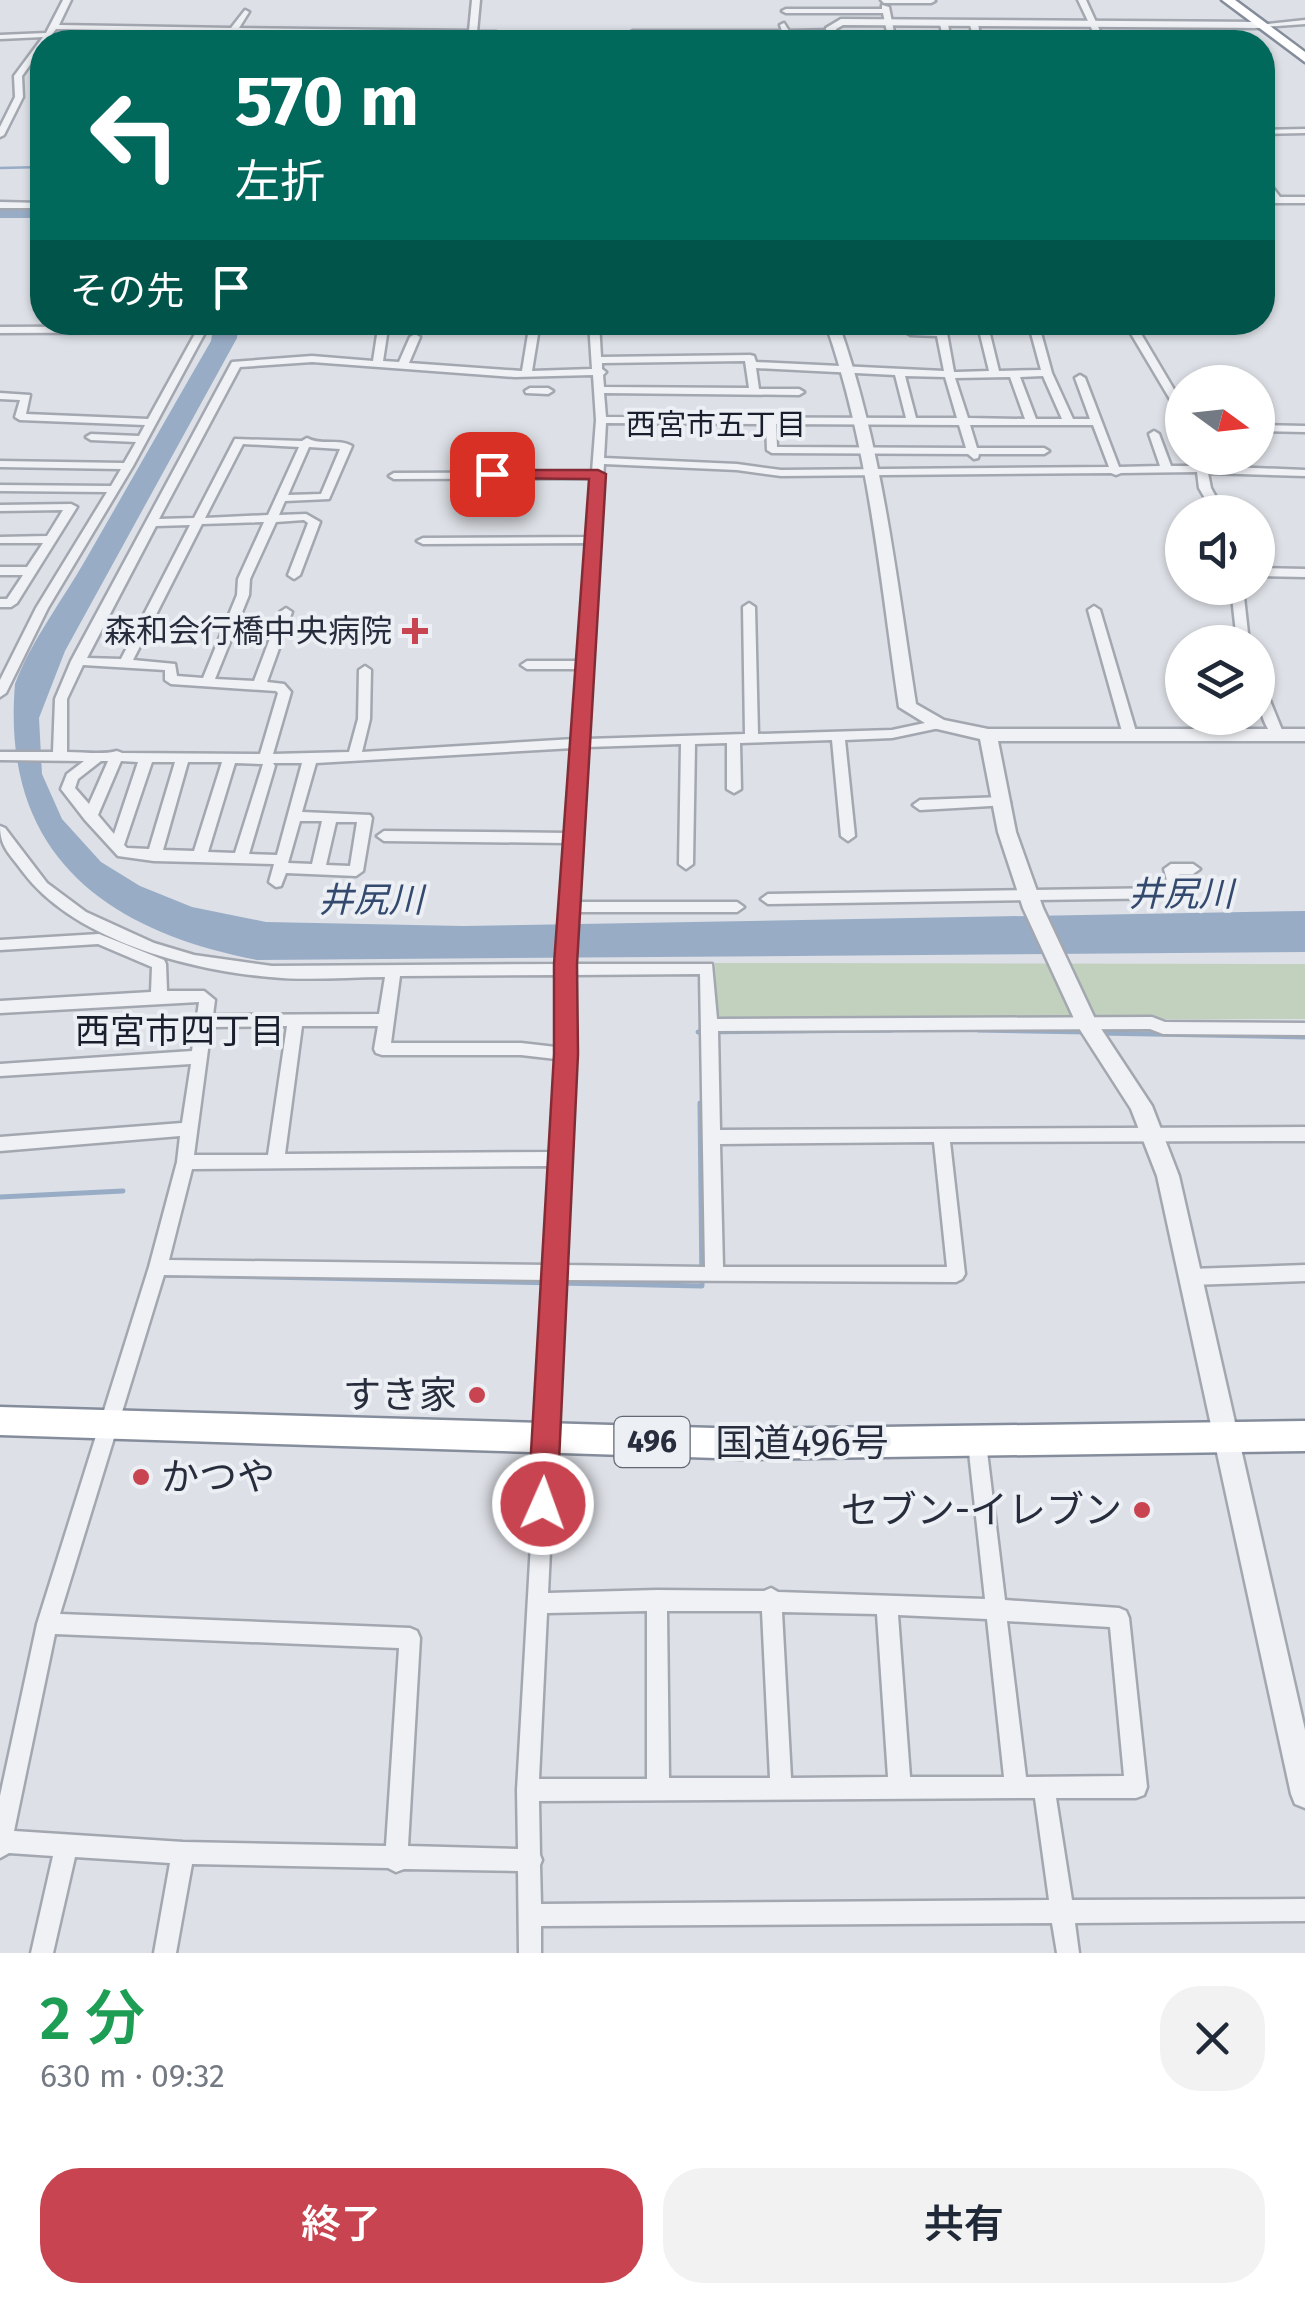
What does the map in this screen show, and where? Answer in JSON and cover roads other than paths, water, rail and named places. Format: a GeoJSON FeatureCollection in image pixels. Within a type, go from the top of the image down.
{"type":"FeatureCollection","features":[{"type":"Feature","properties":{"kind":"highway"},"geometry":{"type":"LineString","coordinates":[[1228,0],[1268,30]]}},
{"type":"Feature","properties":{"kind":"highway"},"geometry":{"type":"LineString","coordinates":[[1275,36],[1305,58]]}},
{"type":"Feature","properties":{"kind":"highway","name":"国道496号"},"geometry":{"type":"LineString","coordinates":[[0,1421],[748,1444],[1305,1436]]}},
{"type":"Feature","properties":{"kind":"street"},"geometry":{"type":"LineString","coordinates":[[52,30],[67,0]]}},
{"type":"Feature","properties":{"kind":"street"},"geometry":{"type":"LineString","coordinates":[[474,30],[476,0]]}},
{"type":"Feature","properties":{"kind":"street"},"geometry":{"type":"LineString","coordinates":[[1082,0],[1096,30]]}},
{"type":"Feature","properties":{"kind":"street"},"geometry":{"type":"LineString","coordinates":[[786,11],[931,1]]}},
{"type":"Feature","properties":{"kind":"street"},"geometry":{"type":"LineString","coordinates":[[884,4],[890,30]]}},
{"type":"Feature","properties":{"kind":"street"},"geometry":{"type":"LineString","coordinates":[[233,30],[245,12]]}},
{"type":"Feature","properties":{"kind":"street"},"geometry":{"type":"LineString","coordinates":[[836,30],[841,22],[1305,22]]}},
{"type":"Feature","properties":{"kind":"street"},"geometry":{"type":"LineString","coordinates":[[944,24],[945,30]]}},
{"type":"Feature","properties":{"kind":"street"},"geometry":{"type":"LineString","coordinates":[[974,25],[975,30]]}},
{"type":"Feature","properties":{"kind":"street"},"geometry":{"type":"LineString","coordinates":[[0,37],[30,33]]}},
{"type":"Feature","properties":{"kind":"street"},"geometry":{"type":"LineString","coordinates":[[0,135],[19,97],[18,76],[30,60]]}},
{"type":"Feature","properties":{"kind":"street"},"geometry":{"type":"LineString","coordinates":[[1275,132],[1305,131]]}},
{"type":"Feature","properties":{"kind":"street"},"geometry":{"type":"LineString","coordinates":[[1275,198],[1305,200]]}},
{"type":"Feature","properties":{"kind":"street"},"geometry":{"type":"LineString","coordinates":[[0,205],[30,206]]}},
{"type":"Feature","properties":{"kind":"street"},"geometry":{"type":"LineString","coordinates":[[0,330],[30,330]]}},
{"type":"Feature","properties":{"kind":"street"},"geometry":{"type":"LineString","coordinates":[[0,693],[42,608],[128,466],[199,335]]}},
{"type":"Feature","properties":{"kind":"street"},"geometry":{"type":"LineString","coordinates":[[378,361],[382,335]]}},
{"type":"Feature","properties":{"kind":"street"},"geometry":{"type":"LineString","coordinates":[[534,335],[532,373],[538,391]]}},
{"type":"Feature","properties":{"kind":"street"},"geometry":{"type":"LineString","coordinates":[[530,1953],[528,1790],[562,1159],[566,968],[601,420],[596,335]]}},
{"type":"Feature","properties":{"kind":"street"},"geometry":{"type":"LineString","coordinates":[[836,335],[868,452],[905,698],[916,714],[939,724],[988,735],[1305,735]]}},
{"type":"Feature","properties":{"kind":"street"},"geometry":{"type":"LineString","coordinates":[[942,335],[949,374],[979,470]]}},
{"type":"Feature","properties":{"kind":"street"},"geometry":{"type":"LineString","coordinates":[[985,335],[995,374]]}},
{"type":"Feature","properties":{"kind":"street"},"geometry":{"type":"LineString","coordinates":[[1037,335],[1047,373]]}},
{"type":"Feature","properties":{"kind":"street"},"geometry":{"type":"LineString","coordinates":[[1136,335],[1165,383]]}},
{"type":"Feature","properties":{"kind":"street"},"geometry":{"type":"LineString","coordinates":[[404,364],[416,338]]}},
{"type":"Feature","properties":{"kind":"street"},"geometry":{"type":"LineString","coordinates":[[723,358],[727,391]]}},
{"type":"Feature","properties":{"kind":"street"},"geometry":{"type":"LineString","coordinates":[[54,753],[61,699],[77,661],[236,364],[254,359],[378,361],[532,373],[674,359],[750,358],[754,391]]}},
{"type":"Feature","properties":{"kind":"street"},"geometry":{"type":"LineString","coordinates":[[674,359],[675,391]]}},
{"type":"Feature","properties":{"kind":"street"},"geometry":{"type":"LineString","coordinates":[[696,359],[702,391]]}},
{"type":"Feature","properties":{"kind":"street"},"geometry":{"type":"LineString","coordinates":[[752,365],[949,374],[1047,373],[1052,376],[1069,422]]}},
{"type":"Feature","properties":{"kind":"street"},"geometry":{"type":"LineString","coordinates":[[798,368],[801,422]]}},
{"type":"Feature","properties":{"kind":"street"},"geometry":{"type":"LineString","coordinates":[[898,370],[912,422]]}},
{"type":"Feature","properties":{"kind":"street"},"geometry":{"type":"LineString","coordinates":[[1014,374],[1032,422]]}},
{"type":"Feature","properties":{"kind":"street"},"geometry":{"type":"LineString","coordinates":[[1080,378],[1116,472]]}},
{"type":"Feature","properties":{"kind":"street"},"geometry":{"type":"LineString","coordinates":[[602,390],[800,392]]}},
{"type":"Feature","properties":{"kind":"street"},"geometry":{"type":"LineString","coordinates":[[0,396],[26,397],[20,417],[153,422]]}},
{"type":"Feature","properties":{"kind":"street"},"geometry":{"type":"LineString","coordinates":[[601,420],[1097,422]]}},
{"type":"Feature","properties":{"kind":"street"},"geometry":{"type":"LineString","coordinates":[[770,421],[772,450],[1044,452]]}},
{"type":"Feature","properties":{"kind":"street"},"geometry":{"type":"LineString","coordinates":[[1275,428],[1305,429]]}},
{"type":"Feature","properties":{"kind":"street"},"geometry":{"type":"LineString","coordinates":[[1154,434],[1165,464]]}},
{"type":"Feature","properties":{"kind":"street"},"geometry":{"type":"LineString","coordinates":[[91,437],[143,439]]}},
{"type":"Feature","properties":{"kind":"street"},"geometry":{"type":"LineString","coordinates":[[126,663],[239,440],[348,446],[325,497],[281,498]]}},
{"type":"Feature","properties":{"kind":"street"},"geometry":{"type":"LineString","coordinates":[[207,682],[244,595],[244,578],[307,441]]}},
{"type":"Feature","properties":{"kind":"street"},"geometry":{"type":"LineString","coordinates":[[0,464],[128,466]]}},
{"type":"Feature","properties":{"kind":"street"},"geometry":{"type":"LineString","coordinates":[[394,476],[737,466],[781,473],[872,474],[1165,470]]}},
{"type":"Feature","properties":{"kind":"street"},"geometry":{"type":"LineString","coordinates":[[1275,470],[1305,473]]}},
{"type":"Feature","properties":{"kind":"street"},"geometry":{"type":"LineString","coordinates":[[0,488],[113,489]]}},
{"type":"Feature","properties":{"kind":"street"},"geometry":{"type":"LineString","coordinates":[[0,508],[71,507],[11,603],[0,603]]}},
{"type":"Feature","properties":{"kind":"street"},"geometry":{"type":"LineString","coordinates":[[153,522],[306,516],[314,522],[294,575]]}},
{"type":"Feature","properties":{"kind":"street"},"geometry":{"type":"LineString","coordinates":[[0,540],[51,539]]}},
{"type":"Feature","properties":{"kind":"street"},"geometry":{"type":"LineString","coordinates":[[422,541],[593,540]]}},
{"type":"Feature","properties":{"kind":"street"},"geometry":{"type":"LineString","coordinates":[[0,571],[30,571]]}},
{"type":"Feature","properties":{"kind":"street"},"geometry":{"type":"LineString","coordinates":[[1275,572],[1305,573]]}},
{"type":"Feature","properties":{"kind":"street"},"geometry":{"type":"LineString","coordinates":[[749,607],[752,737]]}},
{"type":"Feature","properties":{"kind":"street"},"geometry":{"type":"LineString","coordinates":[[1094,610],[1130,735]]}},
{"type":"Feature","properties":{"kind":"street"},"geometry":{"type":"LineString","coordinates":[[258,686],[286,612]]}},
{"type":"Feature","properties":{"kind":"street"},"geometry":{"type":"LineString","coordinates":[[77,661],[171,667],[171,680],[258,686],[285,692],[241,858]]}},
{"type":"Feature","properties":{"kind":"street"},"geometry":{"type":"LineString","coordinates":[[527,666],[586,665]]}},
{"type":"Feature","properties":{"kind":"street"},"geometry":{"type":"LineString","coordinates":[[355,754],[364,719],[365,670]]}},
{"type":"Feature","properties":{"kind":"street"},"geometry":{"type":"LineString","coordinates":[[0,756],[54,753],[230,758],[266,763],[355,754],[892,734],[939,724]]}},
{"type":"Feature","properties":{"kind":"street"},"geometry":{"type":"LineString","coordinates":[[1275,728],[1278,735]]}},
{"type":"Feature","properties":{"kind":"street"},"geometry":{"type":"LineString","coordinates":[[838,735],[848,836]]}},
{"type":"Feature","properties":{"kind":"street"},"geometry":{"type":"LineString","coordinates":[[988,735],[1002,802],[1031,901],[1087,1025],[1124,1076],[1155,1135],[1305,1794]]}},
{"type":"Feature","properties":{"kind":"street"},"geometry":{"type":"LineString","coordinates":[[733,740],[734,789]]}},
{"type":"Feature","properties":{"kind":"street"},"geometry":{"type":"LineString","coordinates":[[686,864],[688,741]]}},
{"type":"Feature","properties":{"kind":"street"},"geometry":{"type":"LineString","coordinates":[[109,755],[68,784],[90,817],[123,853],[241,858],[280,870],[356,870],[365,818],[294,816]]}},
{"type":"Feature","properties":{"kind":"street"},"geometry":{"type":"LineString","coordinates":[[90,817],[109,755]]}},
{"type":"Feature","properties":{"kind":"street"},"geometry":{"type":"LineString","coordinates":[[117,846],[148,756]]}},
{"type":"Feature","properties":{"kind":"street"},"geometry":{"type":"LineString","coordinates":[[154,856],[183,757]]}},
{"type":"Feature","properties":{"kind":"street"},"geometry":{"type":"LineString","coordinates":[[199,857],[230,758]]}},
{"type":"Feature","properties":{"kind":"street"},"geometry":{"type":"LineString","coordinates":[[280,870],[310,758]]}},
{"type":"Feature","properties":{"kind":"street"},"geometry":{"type":"LineString","coordinates":[[920,805],[1002,802]]}},
{"type":"Feature","properties":{"kind":"street"},"geometry":{"type":"LineString","coordinates":[[318,869],[330,816]]}},
{"type":"Feature","properties":{"kind":"street"},"geometry":{"type":"LineString","coordinates":[[0,831],[42,887],[81,916],[149,947],[272,972],[708,968],[714,1275]]}},
{"type":"Feature","properties":{"kind":"street"},"geometry":{"type":"LineString","coordinates":[[384,836],[574,838]]}},
{"type":"Feature","properties":{"kind":"street"},"geometry":{"type":"LineString","coordinates":[[768,899],[1031,901],[1177,893],[1170,869],[1194,869]]}},
{"type":"Feature","properties":{"kind":"street"},"geometry":{"type":"LineString","coordinates":[[569,910],[737,907]]}},
{"type":"Feature","properties":{"kind":"street"},"geometry":{"type":"LineString","coordinates":[[0,945],[100,939],[159,964],[159,996]]}},
{"type":"Feature","properties":{"kind":"street"},"geometry":{"type":"LineString","coordinates":[[393,971],[382,1049],[566,1054]]}},
{"type":"Feature","properties":{"kind":"street"},"geometry":{"type":"LineString","coordinates":[[0,1006],[159,996],[199,995],[207,1000],[185,1162],[111,1425],[99,1450],[47,1624],[0,1843],[182,1854],[530,1860]]}},
{"type":"Feature","properties":{"kind":"street"},"geometry":{"type":"LineString","coordinates":[[206,1022],[386,1020]]}},
{"type":"Feature","properties":{"kind":"street"},"geometry":{"type":"LineString","coordinates":[[276,1158],[295,1021]]}},
{"type":"Feature","properties":{"kind":"street"},"geometry":{"type":"LineString","coordinates":[[710,1025],[1305,1028]]}},
{"type":"Feature","properties":{"kind":"street"},"geometry":{"type":"LineString","coordinates":[[0,1070],[199,1057]]}},
{"type":"Feature","properties":{"kind":"street"},"geometry":{"type":"LineString","coordinates":[[0,1144],[188,1129]]}},
{"type":"Feature","properties":{"kind":"street"},"geometry":{"type":"LineString","coordinates":[[712,1137],[1305,1134]]}},
{"type":"Feature","properties":{"kind":"street"},"geometry":{"type":"LineString","coordinates":[[158,1266],[553,1274],[956,1274],[940,1136]]}},
{"type":"Feature","properties":{"kind":"street"},"geometry":{"type":"LineString","coordinates":[[185,1162],[276,1158],[562,1159]]}},
{"type":"Feature","properties":{"kind":"street"},"geometry":{"type":"LineString","coordinates":[[1190,1277],[1305,1274]]}},
{"type":"Feature","properties":{"kind":"street"},"geometry":{"type":"LineString","coordinates":[[976,1443],[1016,1786]]}},
{"type":"Feature","properties":{"kind":"street"},"geometry":{"type":"LineString","coordinates":[[528,1790],[1136,1786],[1119,1618],[772,1598],[539,1603]]}},
{"type":"Feature","properties":{"kind":"street"},"geometry":{"type":"LineString","coordinates":[[772,1598],[781,1788]]}},
{"type":"Feature","properties":{"kind":"street"},"geometry":{"type":"LineString","coordinates":[[657,1600],[658,1790]]}},
{"type":"Feature","properties":{"kind":"street"},"geometry":{"type":"LineString","coordinates":[[887,1606],[900,1788]]}},
{"type":"Feature","properties":{"kind":"street"},"geometry":{"type":"LineString","coordinates":[[47,1624],[410,1638],[396,1860]]}},
{"type":"Feature","properties":{"kind":"street"},"geometry":{"type":"LineString","coordinates":[[1044,1788],[1068,1953]]}},
{"type":"Feature","properties":{"kind":"street"},"geometry":{"type":"LineString","coordinates":[[42,1953],[67,1846]]}},
{"type":"Feature","properties":{"kind":"street"},"geometry":{"type":"LineString","coordinates":[[165,1953],[182,1854]]}},
{"type":"Feature","properties":{"kind":"street"},"geometry":{"type":"LineString","coordinates":[[531,1915],[1305,1910]]}},
{"type":"Feature","properties":{"kind":"water"},"geometry":{"type":"Polygon","coordinates":[[[212,335],[237,335],[65,651],[39,718],[42,774],[62,819],[101,862],[140,886],[192,907],[266,922],[463,926],[1305,911],[1305,952],[257,960],[157,930],[114,907],[77,878],[47,842],[26,798],[15,746],[15,684],[212,335]]]}},
{"type":"Feature","properties":{"kind":"waterway"},"geometry":{"type":"LineString","coordinates":[[0,168],[30,167]]}},
{"type":"Feature","properties":{"kind":"waterway","name":"井尻川"},"geometry":{"type":"LineString","coordinates":[[0,212],[30,212]]}},
{"type":"Feature","properties":{"kind":"waterway"},"geometry":{"type":"LineString","coordinates":[[698,1032],[892,1030]]}},
{"type":"Feature","properties":{"kind":"waterway"},"geometry":{"type":"LineString","coordinates":[[978,1030],[1087,1032]]}},
{"type":"Feature","properties":{"kind":"waterway"},"geometry":{"type":"LineString","coordinates":[[1098,1033],[1305,1037]]}},
{"type":"Feature","properties":{"kind":"waterway"},"geometry":{"type":"LineString","coordinates":[[166,1275],[702,1286],[700,1103]]}},
{"type":"Feature","properties":{"kind":"waterway"},"geometry":{"type":"LineString","coordinates":[[0,1197],[123,1191]]}},
{"type":"Feature","properties":{"kind":"place","name":"森和会行橋中央病院"},"geometry":{"type":"Point","coordinates":[415,631]}},
{"type":"Feature","properties":{"kind":"place","name":"すき家"},"geometry":{"type":"Point","coordinates":[477,1395]}},
{"type":"Feature","properties":{"kind":"place","name":"かつや"},"geometry":{"type":"Point","coordinates":[141,1477]}},
{"type":"Feature","properties":{"kind":"place","name":"セブン-イレブン"},"geometry":{"type":"Point","coordinates":[1142,1510]}},
{"type":"Feature","properties":{"kind":"district","name":"西宮市五丁目"},"geometry":{"type":"Point","coordinates":[716,425]}},
{"type":"Feature","properties":{"kind":"district","name":"西宮市四丁目"},"geometry":{"type":"Point","coordinates":[180,1031]}}]}
